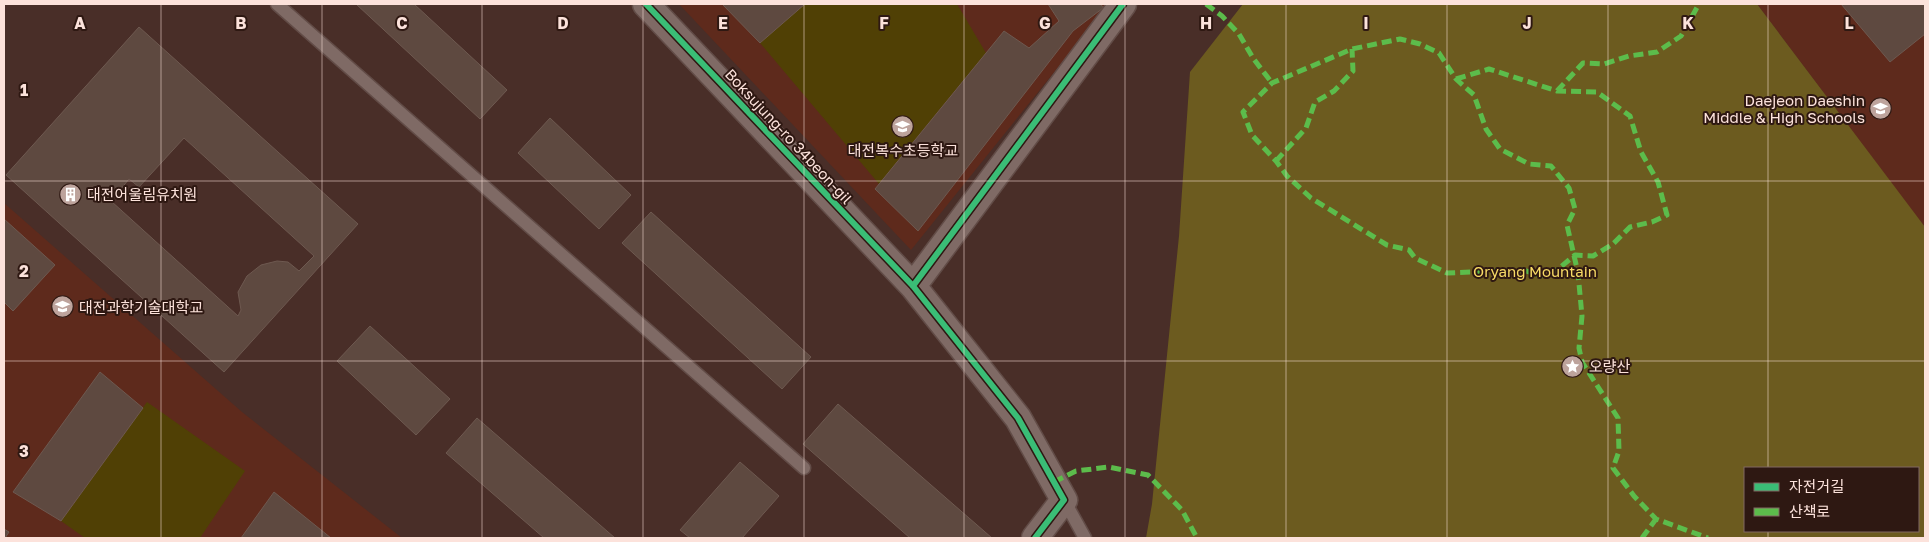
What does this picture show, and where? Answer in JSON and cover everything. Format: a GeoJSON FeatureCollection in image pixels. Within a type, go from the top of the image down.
{"type":"FeatureCollection","features":[{"type":"Feature","properties":{"kind":"street","name":"Boksujung-ro 34beon-gil"},"geometry":{"type":"LineString","coordinates":[[646,4],[913,286],[1018,418],[1064,500]]}},
{"type":"Feature","properties":{"kind":"street"},"geometry":{"type":"LineString","coordinates":[[913,286],[1123,4]]}},
{"type":"Feature","properties":{"kind":"street"},"geometry":{"type":"LineString","coordinates":[[1035,538],[1064,500]]}},
{"type":"Feature","properties":{"kind":"lane"},"geometry":{"type":"LineString","coordinates":[[277,4],[804,468]]}},
{"type":"Feature","properties":{"kind":"lane"},"geometry":{"type":"LineString","coordinates":[[1064,500],[1085,538]]}},
{"type":"Feature","properties":{"kind":"shaded area","name":"대전복수초등학교"},"geometry":{"type":"Polygon","coordinates":[[[679,4],[1109,4],[911,250],[679,4]]]}},
{"type":"Feature","properties":{"kind":"shaded area"},"geometry":{"type":"Polygon","coordinates":[[[802,4],[957,4],[986,53],[879,184],[760,43],[802,4]]]}},
{"type":"Feature","properties":{"kind":"shaded area","name":"Daejeon Daeshin Middle & High Schools"},"geometry":{"type":"Polygon","coordinates":[[[1757,4],[1925,4],[1925,227],[1915,215],[1757,4]]]}},
{"type":"Feature","properties":{"kind":"shaded area","name":"대전과학기술대학교"},"geometry":{"type":"Polygon","coordinates":[[[4,203],[242,412],[402,538],[4,538],[4,203]]]}},
{"type":"Feature","properties":{"kind":"shaded area"},"geometry":{"type":"Polygon","coordinates":[[[147,402],[245,471],[200,538],[85,538],[61,521],[147,402]]]}},
{"type":"Feature","properties":{"kind":"green space","name":"Oryang Mountain"},"geometry":{"type":"Polygon","coordinates":[[[1243,4],[1757,4],[1925,227],[1925,538],[1146,538],[1152,504],[1179,236],[1190,72],[1243,4]]]}},
{"type":"Feature","properties":{"kind":"building"},"geometry":{"type":"Polygon","coordinates":[[[356,4],[414,4],[507,90],[480,119],[356,4]]]}},
{"type":"Feature","properties":{"kind":"building"},"geometry":{"type":"Polygon","coordinates":[[[722,4],[805,4],[760,43],[722,4]]]}},
{"type":"Feature","properties":{"kind":"building"},"geometry":{"type":"Polygon","coordinates":[[[1048,4],[1101,4],[1103,8],[1073,31],[918,231],[875,189],[1004,31],[1029,48],[1059,21],[1048,4]]]}},
{"type":"Feature","properties":{"kind":"building"},"geometry":{"type":"Polygon","coordinates":[[[1841,4],[1925,4],[1925,34],[1890,62],[1841,4]]]}},
{"type":"Feature","properties":{"kind":"building","name":"대전어울림유치원"},"geometry":{"type":"Polygon","coordinates":[[[139,27],[358,224],[224,372],[6,175],[139,27]],[[184,138],[139,187],[129,179],[111,201],[238,316],[241,310],[238,292],[247,276],[261,265],[277,261],[288,262],[299,271],[314,256],[184,138]]]}},
{"type":"Feature","properties":{"kind":"building"},"geometry":{"type":"Polygon","coordinates":[[[550,118],[631,195],[599,229],[518,153],[550,118]]]}},
{"type":"Feature","properties":{"kind":"building"},"geometry":{"type":"Polygon","coordinates":[[[651,212],[811,357],[782,389],[622,243],[651,212]]]}},
{"type":"Feature","properties":{"kind":"building"},"geometry":{"type":"Polygon","coordinates":[[[4,219],[55,265],[13,311],[4,302],[4,219]]]}},
{"type":"Feature","properties":{"kind":"building"},"geometry":{"type":"Polygon","coordinates":[[[370,326],[450,399],[416,435],[337,361],[370,326]]]}},
{"type":"Feature","properties":{"kind":"building"},"geometry":{"type":"Polygon","coordinates":[[[100,372],[143,408],[61,521],[13,492],[100,372]]]}},
{"type":"Feature","properties":{"kind":"building"},"geometry":{"type":"Polygon","coordinates":[[[838,404],[992,538],[910,538],[803,444],[838,404]]]}},
{"type":"Feature","properties":{"kind":"building"},"geometry":{"type":"Polygon","coordinates":[[[477,418],[615,538],[544,538],[446,453],[477,418]]]}},
{"type":"Feature","properties":{"kind":"building"},"geometry":{"type":"Polygon","coordinates":[[[740,462],[779,496],[742,538],[690,538],[680,530],[740,462]]]}},
{"type":"Feature","properties":{"kind":"building"},"geometry":{"type":"Polygon","coordinates":[[[274,492],[331,538],[241,538],[274,492]]]}},
{"type":"Feature","properties":{"kind":"building"},"geometry":{"type":"Polygon","coordinates":[[[4,529],[9,532],[5,538],[4,538],[4,529]]]}},
{"type":"Feature","properties":{"kind":"marked path"},"geometry":{"type":"LineString","coordinates":[[1206,4],[1222,16],[1239,34],[1253,58],[1272,83]]}},
{"type":"Feature","properties":{"kind":"marked path"},"geometry":{"type":"LineString","coordinates":[[1557,91],[1583,63],[1604,64],[1629,56],[1657,52],[1681,36],[1699,4]]}},
{"type":"Feature","properties":{"kind":"marked path"},"geometry":{"type":"LineString","coordinates":[[1456,79],[1489,69],[1557,91],[1597,92],[1630,116],[1641,152],[1658,182],[1667,215],[1652,222],[1630,227],[1613,244],[1593,256],[1575,255],[1557,270],[1541,276],[1523,270],[1447,273],[1415,258],[1409,250],[1387,245],[1311,198],[1287,176],[1252,135],[1243,112],[1272,83],[1352,49],[1400,39],[1420,44],[1439,53],[1456,79],[1474,95],[1486,129],[1500,149],[1529,164],[1551,166],[1569,188],[1575,209],[1567,225],[1578,273],[1582,316],[1579,348],[1582,362],[1618,418],[1619,451],[1613,468],[1634,496],[1656,519],[1708,538]]}},
{"type":"Feature","properties":{"kind":"marked path"},"geometry":{"type":"LineString","coordinates":[[1276,161],[1306,128],[1315,102],[1334,91],[1353,71],[1352,49]]}},
{"type":"Feature","properties":{"kind":"marked path"},"geometry":{"type":"LineString","coordinates":[[1054,482],[1076,471],[1109,467],[1148,475],[1182,510],[1197,538]]}},
{"type":"Feature","properties":{"kind":"marked path"},"geometry":{"type":"LineString","coordinates":[[1642,538],[1656,519]]}},
{"type":"Feature","properties":{"kind":"cycle path"},"geometry":{"type":"LineString","coordinates":[[646,4],[913,286],[1018,418],[1064,500],[1035,538]]}},
{"type":"Feature","properties":{"kind":"cycle path"},"geometry":{"type":"LineString","coordinates":[[913,286],[1123,4]]}},
{"type":"Feature","properties":{"kind":"place","name":"Daejeon Daeshin Middle & High Schools"},"geometry":{"type":"Point","coordinates":[1881,109]}},
{"type":"Feature","properties":{"kind":"place","name":"대전복수초등학교"},"geometry":{"type":"Point","coordinates":[903,127]}},
{"type":"Feature","properties":{"kind":"place","name":"대전어울림유치원"},"geometry":{"type":"Point","coordinates":[71,194]}},
{"type":"Feature","properties":{"kind":"place","name":"대전과학기술대학교"},"geometry":{"type":"Point","coordinates":[63,307]}},
{"type":"Feature","properties":{"kind":"place","name":"오량산"},"geometry":{"type":"Point","coordinates":[1573,366]}}]}
